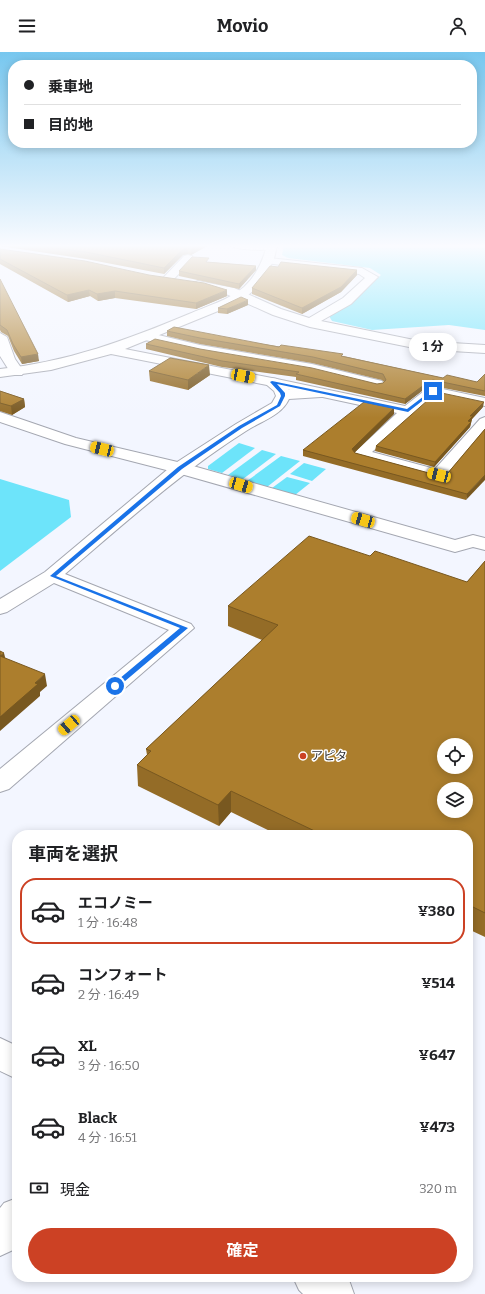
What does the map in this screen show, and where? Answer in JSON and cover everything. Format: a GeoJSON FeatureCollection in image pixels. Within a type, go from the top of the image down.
{"type":"FeatureCollection","features":[{"type":"Feature","properties":{"kind":"street"},"geometry":{"type":"LineString","coordinates":[[0,336],[8,359],[7,375],[51,367],[112,350],[223,303]]}},
{"type":"Feature","properties":{"kind":"street"},"geometry":{"type":"LineString","coordinates":[[258,303],[277,312],[310,323],[419,345],[485,349]]}},
{"type":"Feature","properties":{"kind":"street"},"geometry":{"type":"LineString","coordinates":[[310,323],[343,303]]}},
{"type":"Feature","properties":{"kind":"street"},"geometry":{"type":"LineString","coordinates":[[146,336],[171,344],[232,356],[291,364],[377,384]]}},
{"type":"Feature","properties":{"kind":"street"},"geometry":{"type":"LineString","coordinates":[[112,350],[408,411]]}},
{"type":"Feature","properties":{"kind":"street"},"geometry":{"type":"LineString","coordinates":[[0,608],[52,576],[180,468],[241,427],[278,406],[283,396],[280,389],[272,382]]}},
{"type":"Feature","properties":{"kind":"street"},"geometry":{"type":"LineString","coordinates":[[485,402],[433,391],[408,411],[361,454],[439,475],[485,422]]}},
{"type":"Feature","properties":{"kind":"street"},"geometry":{"type":"LineString","coordinates":[[283,396],[298,393],[321,393]]}},
{"type":"Feature","properties":{"kind":"street"},"geometry":{"type":"LineString","coordinates":[[0,417],[71,442],[180,468],[455,546],[472,541],[485,544]]}},
{"type":"Feature","properties":{"kind":"street"},"geometry":{"type":"LineString","coordinates":[[0,783],[184,628],[52,576]]}},
{"type":"Feature","properties":{"kind":"street"},"geometry":{"type":"LineString","coordinates":[[0,1053],[12,1061]]}},
{"type":"Feature","properties":{"kind":"street"},"geometry":{"type":"LineString","coordinates":[[0,1237],[12,1222]]}},
{"type":"Feature","properties":{"kind":"street"},"geometry":{"type":"LineString","coordinates":[[319,1282],[335,1294]]}},
{"type":"Feature","properties":{"kind":"water"},"geometry":{"type":"Polygon","coordinates":[[[349,303],[485,303],[485,330],[449,325],[372,330],[332,321],[329,316],[349,303]]]}},
{"type":"Feature","properties":{"kind":"water"},"geometry":{"type":"Polygon","coordinates":[[[239,443],[255,448],[222,473],[208,469],[208,466],[239,443]]]}},
{"type":"Feature","properties":{"kind":"water"},"geometry":{"type":"Polygon","coordinates":[[[262,450],[276,454],[243,479],[228,475],[262,450]]]}},
{"type":"Feature","properties":{"kind":"water"},"geometry":{"type":"Polygon","coordinates":[[[281,456],[300,461],[267,487],[247,481],[281,456]]]}},
{"type":"Feature","properties":{"kind":"water"},"geometry":{"type":"Polygon","coordinates":[[[304,463],[326,469],[312,481],[290,474],[304,463]]]}},
{"type":"Feature","properties":{"kind":"water"},"geometry":{"type":"Polygon","coordinates":[[[287,477],[310,483],[295,495],[272,488],[287,477]]]}},
{"type":"Feature","properties":{"kind":"water"},"geometry":{"type":"Polygon","coordinates":[[[0,479],[69,500],[71,517],[0,571],[0,479]]]}},
{"type":"Feature","properties":{"kind":"building"},"geometry":{"type":"Polygon","coordinates":[[[0,303],[12,303],[38,354],[21,357],[7,330],[0,325],[0,303]]]}},
{"type":"Feature","properties":{"kind":"building"},"geometry":{"type":"Polygon","coordinates":[[[229,303],[241,303],[227,309],[218,308],[229,303]]]}},
{"type":"Feature","properties":{"kind":"building"},"geometry":{"type":"Polygon","coordinates":[[[289,303],[311,303],[302,308],[289,303]]]}},
{"type":"Feature","properties":{"kind":"building"},"geometry":{"type":"Polygon","coordinates":[[[174,327],[279,347],[281,345],[343,354],[341,356],[443,378],[447,375],[477,382],[485,374],[485,391],[433,380],[405,399],[296,374],[299,372],[222,361],[146,344],[155,339],[200,349],[312,368],[377,384],[383,383],[386,380],[383,374],[313,357],[167,331],[174,327]]]}},
{"type":"Feature","properties":{"kind":"building"},"geometry":{"type":"Polygon","coordinates":[[[170,358],[209,365],[188,380],[149,371],[170,358]]]}},
{"type":"Feature","properties":{"kind":"building"},"geometry":{"type":"Polygon","coordinates":[[[0,391],[24,399],[11,406],[0,403],[0,391]]]}},
{"type":"Feature","properties":{"kind":"building"},"geometry":{"type":"Polygon","coordinates":[[[437,392],[484,402],[470,416],[473,416],[468,421],[471,422],[435,462],[376,446],[437,392]]]}},
{"type":"Feature","properties":{"kind":"building"},"geometry":{"type":"Polygon","coordinates":[[[364,402],[394,408],[352,449],[355,453],[440,476],[447,474],[485,429],[485,475],[467,494],[303,450],[364,402]]]}},
{"type":"Feature","properties":{"kind":"building","name":"アピタ"},"geometry":{"type":"Polygon","coordinates":[[[309,536],[370,556],[375,551],[467,582],[485,561],[485,913],[473,907],[473,830],[313,830],[231,791],[218,805],[137,765],[151,751],[146,749],[278,625],[228,606],[309,536]]]}},
{"type":"Feature","properties":{"kind":"building"},"geometry":{"type":"Polygon","coordinates":[[[0,656],[45,674],[35,683],[38,684],[0,717],[0,656]]]}},
{"type":"Feature","properties":{"kind":"place","name":"アピタ"},"geometry":{"type":"Point","coordinates":[303,756]}},
{"type":"Feature","properties":{"kind":"route"},"geometry":{"type":"LineString","coordinates":[[115,686],[184,628],[52,576],[180,468],[241,427],[278,406],[282,401],[283,396],[277,385],[272,382],[408,411],[433,391]]}}]}
